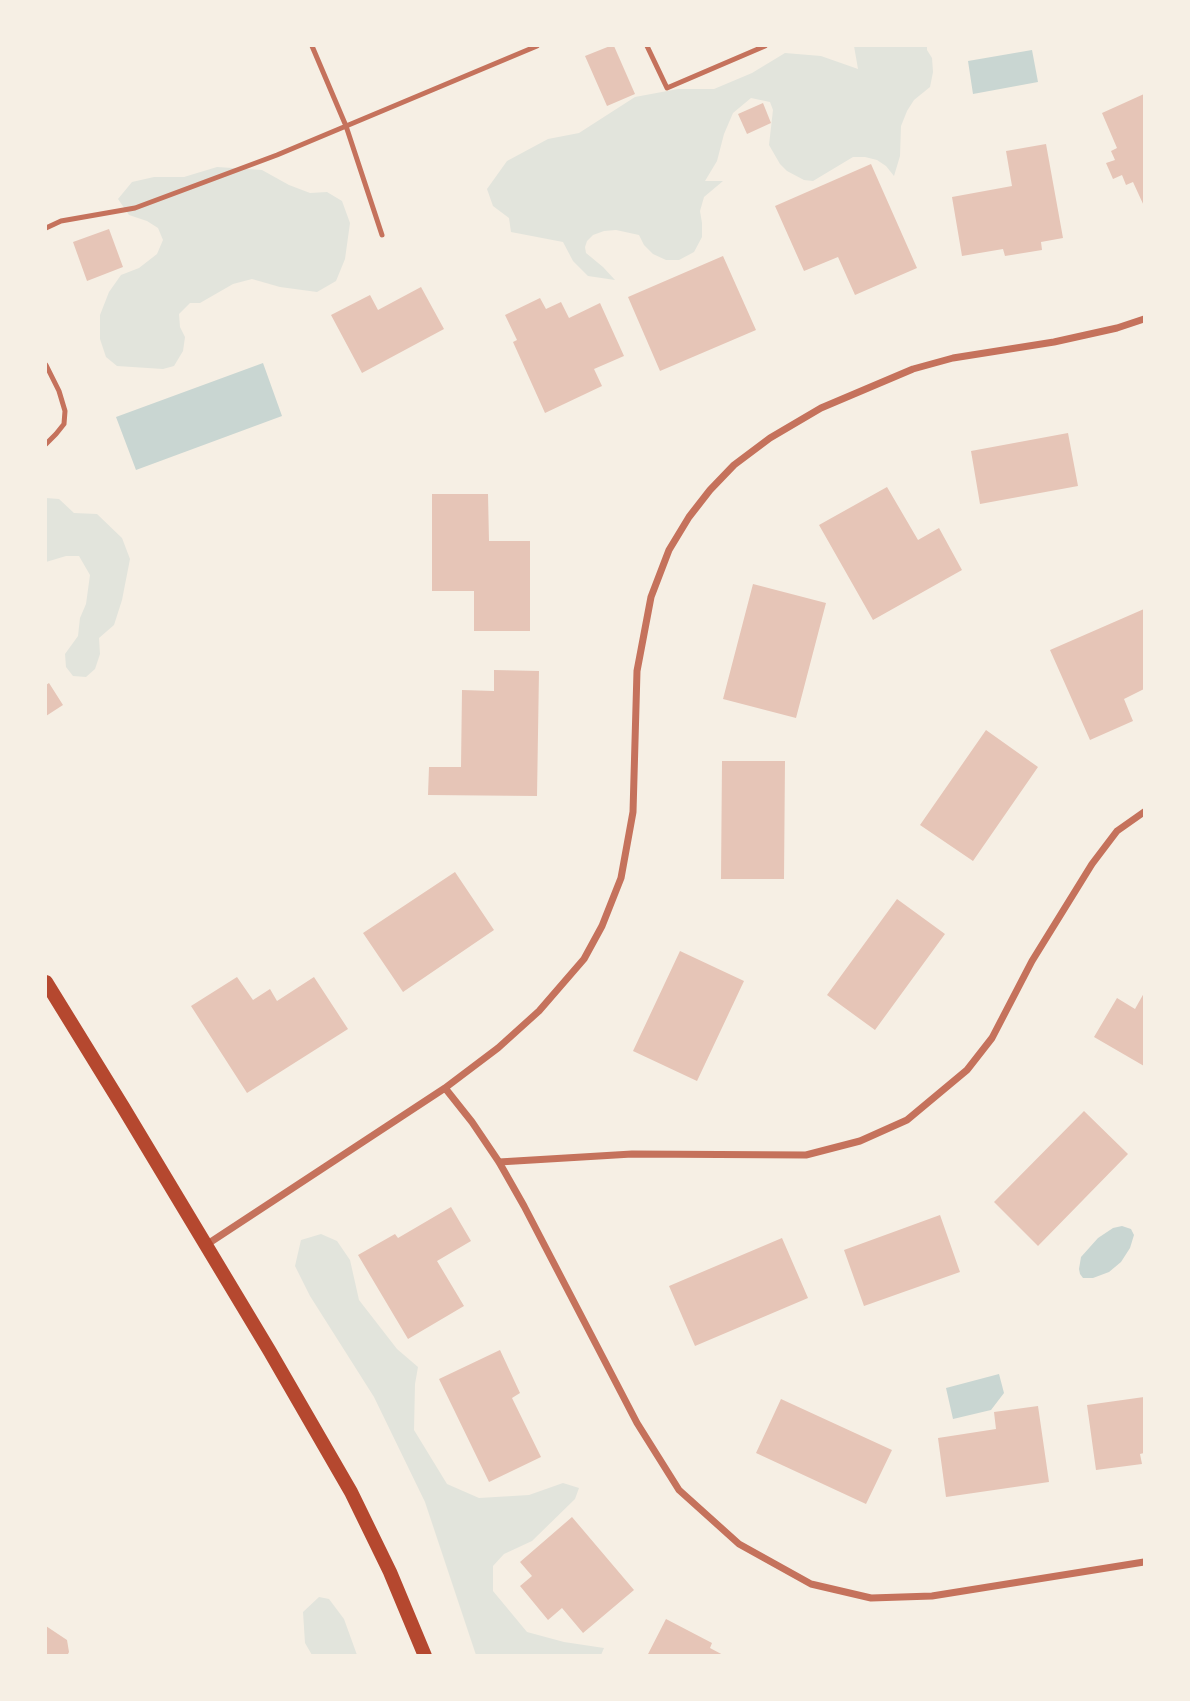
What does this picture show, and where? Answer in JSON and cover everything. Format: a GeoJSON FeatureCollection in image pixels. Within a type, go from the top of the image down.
{"type":"FeatureCollection","features":[{"type":"Feature","properties":{"kind":"main road"},"geometry":{"type":"LineString","coordinates":[[46,982],[269,1350],[351,1492],[390,1572],[425,1656]]}},
{"type":"Feature","properties":{"kind":"street"},"geometry":{"type":"LineString","coordinates":[[206,1245],[445,1088],[498,1048],[540,1011],[584,959],[602,926],[621,878],[633,812],[637,671],[650,597],[669,550],[689,517],[734,465],[770,438],[821,408],[913,369],[953,358],[1054,342],[1144,319]]}},
{"type":"Feature","properties":{"kind":"street"},"geometry":{"type":"LineString","coordinates":[[499,1161],[632,1154],[806,1155],[860,1141],[906,1120],[967,1070],[992,1038],[1031,961],[1092,864],[1118,831],[1144,812]]}},
{"type":"Feature","properties":{"kind":"street"},"geometry":{"type":"LineString","coordinates":[[445,1088],[499,1161],[637,1423],[679,1490],[739,1544],[811,1584],[871,1598],[932,1596],[1144,1562]]}},
{"type":"Feature","properties":{"kind":"lane"},"geometry":{"type":"LineString","coordinates":[[312,46],[346,126],[382,235]]}},
{"type":"Feature","properties":{"kind":"lane"},"geometry":{"type":"LineString","coordinates":[[46,228],[61,221],[135,208],[276,155],[537,46]]}},
{"type":"Feature","properties":{"kind":"lane"},"geometry":{"type":"LineString","coordinates":[[648,46],[667,88],[765,46]]}},
{"type":"Feature","properties":{"kind":"lane"},"geometry":{"type":"LineString","coordinates":[[46,365],[65,411],[64,424],[46,444]]}},
{"type":"Feature","properties":{"kind":"shaded area"},"geometry":{"type":"Polygon","coordinates":[[[854,46],[927,46],[932,58],[930,87],[914,100],[901,126],[900,156],[894,176],[877,160],[865,157],[853,157],[813,181],[804,180],[787,171],[769,145],[773,110],[770,102],[751,98],[733,113],[717,161],[705,181],[723,181],[704,197],[700,211],[702,237],[694,252],[679,260],[666,260],[653,254],[639,235],[616,230],[604,231],[593,235],[587,241],[586,253],[615,280],[588,276],[573,261],[563,242],[511,232],[509,218],[493,206],[487,189],[507,161],[548,139],[579,133],[635,97],[678,89],[714,89],[752,73],[785,53],[821,56],[858,69],[854,46]]]}},
{"type":"Feature","properties":{"kind":"shaded area"},"geometry":{"type":"Polygon","coordinates":[[[1032,50],[1038,82],[973,94],[968,61],[1032,50]]]}},
{"type":"Feature","properties":{"kind":"shaded area"},"geometry":{"type":"Polygon","coordinates":[[[217,167],[262,170],[289,185],[310,193],[327,192],[342,201],[350,223],[345,259],[336,281],[317,292],[280,287],[252,279],[233,284],[200,303],[190,303],[179,314],[180,327],[185,337],[183,351],[174,366],[163,369],[117,366],[106,357],[100,339],[100,315],[109,292],[121,275],[139,268],[157,254],[163,240],[158,228],[129,215],[118,199],[132,182],[154,177],[184,177],[217,167]]]}},
{"type":"Feature","properties":{"kind":"shaded area"},"geometry":{"type":"Polygon","coordinates":[[[263,363],[282,416],[136,470],[116,417],[263,363]]]}},
{"type":"Feature","properties":{"kind":"shaded area"},"geometry":{"type":"Polygon","coordinates":[[[46,498],[59,499],[74,513],[97,514],[122,538],[130,559],[114,625],[99,638],[100,654],[95,669],[86,677],[73,676],[66,667],[65,654],[78,636],[90,575],[79,556],[66,556],[46,562],[46,498]]]}},
{"type":"Feature","properties":{"kind":"shaded area"},"geometry":{"type":"Polygon","coordinates":[[[1122,1226],[1131,1229],[1134,1235],[1121,1262],[1109,1272],[1093,1278],[1083,1278],[1079,1269],[1081,1257],[1098,1238],[1113,1228],[1122,1226]]]}},
{"type":"Feature","properties":{"kind":"shaded area"},"geometry":{"type":"Polygon","coordinates":[[[321,1234],[337,1241],[350,1260],[359,1300],[397,1349],[418,1367],[414,1430],[447,1484],[479,1498],[529,1495],[563,1483],[579,1488],[575,1499],[532,1541],[504,1554],[493,1566],[493,1591],[527,1632],[564,1642],[604,1648],[601,1655],[476,1655],[425,1502],[374,1397],[310,1296],[295,1266],[301,1240],[321,1234]]]}},
{"type":"Feature","properties":{"kind":"shaded area"},"geometry":{"type":"Polygon","coordinates":[[[999,1374],[1004,1393],[991,1410],[953,1419],[946,1388],[999,1374]]]}},
{"type":"Feature","properties":{"kind":"shaded area"},"geometry":{"type":"Polygon","coordinates":[[[319,1597],[329,1599],[344,1619],[357,1655],[312,1655],[305,1643],[303,1612],[319,1597]]]}},
{"type":"Feature","properties":{"kind":"building"},"geometry":{"type":"Polygon","coordinates":[[[614,46],[635,94],[607,106],[585,56],[614,46]]]}},
{"type":"Feature","properties":{"kind":"building"},"geometry":{"type":"Polygon","coordinates":[[[1144,94],[1144,206],[1133,182],[1126,185],[1122,175],[1113,179],[1106,163],[1115,160],[1111,151],[1117,148],[1102,113],[1144,94]]]}},
{"type":"Feature","properties":{"kind":"building"},"geometry":{"type":"Polygon","coordinates":[[[763,103],[771,123],[747,134],[738,114],[763,103]]]}},
{"type":"Feature","properties":{"kind":"building"},"geometry":{"type":"Polygon","coordinates":[[[1046,144],[1063,238],[1041,242],[1042,250],[1005,256],[1003,249],[962,256],[952,197],[1012,186],[1006,151],[1046,144]]]}},
{"type":"Feature","properties":{"kind":"building"},"geometry":{"type":"Polygon","coordinates":[[[871,164],[917,268],[855,295],[838,257],[804,271],[775,206],[871,164]]]}},
{"type":"Feature","properties":{"kind":"building"},"geometry":{"type":"Polygon","coordinates":[[[109,229],[123,267],[87,281],[73,242],[109,229]]]}},
{"type":"Feature","properties":{"kind":"building"},"geometry":{"type":"Polygon","coordinates":[[[723,256],[756,330],[660,371],[628,297],[723,256]]]}},
{"type":"Feature","properties":{"kind":"building"},"geometry":{"type":"Polygon","coordinates":[[[421,287],[444,329],[362,373],[331,315],[370,295],[378,310],[421,287]]]}},
{"type":"Feature","properties":{"kind":"building"},"geometry":{"type":"Polygon","coordinates":[[[540,298],[546,309],[561,302],[569,318],[600,303],[624,356],[594,369],[602,386],[545,413],[513,342],[517,340],[505,315],[540,298]]]}},
{"type":"Feature","properties":{"kind":"building"},"geometry":{"type":"Polygon","coordinates":[[[1068,433],[1078,486],[980,504],[971,451],[1068,433]]]}},
{"type":"Feature","properties":{"kind":"building"},"geometry":{"type":"Polygon","coordinates":[[[887,487],[918,540],[939,528],[962,570],[873,620],[819,525],[887,487]]]}},
{"type":"Feature","properties":{"kind":"building"},"geometry":{"type":"Polygon","coordinates":[[[432,494],[488,494],[489,541],[530,541],[530,631],[474,631],[474,591],[432,591],[432,494]]]}},
{"type":"Feature","properties":{"kind":"building"},"geometry":{"type":"Polygon","coordinates":[[[753,584],[826,603],[796,718],[723,699],[753,584]]]}},
{"type":"Feature","properties":{"kind":"building"},"geometry":{"type":"Polygon","coordinates":[[[1144,609],[1144,689],[1124,699],[1133,721],[1090,740],[1050,650],[1144,609]]]}},
{"type":"Feature","properties":{"kind":"building"},"geometry":{"type":"Polygon","coordinates":[[[494,670],[539,671],[537,796],[428,795],[429,767],[461,767],[462,690],[494,691],[494,670]]]}},
{"type":"Feature","properties":{"kind":"building"},"geometry":{"type":"Polygon","coordinates":[[[49,683],[63,705],[46,716],[46,685],[49,683]]]}},
{"type":"Feature","properties":{"kind":"building"},"geometry":{"type":"Polygon","coordinates":[[[986,730],[1038,767],[973,861],[920,825],[986,730]]]}},
{"type":"Feature","properties":{"kind":"building"},"geometry":{"type":"Polygon","coordinates":[[[722,761],[785,761],[784,879],[721,879],[722,761]]]}},
{"type":"Feature","properties":{"kind":"building"},"geometry":{"type":"Polygon","coordinates":[[[455,872],[494,930],[403,992],[363,933],[455,872]]]}},
{"type":"Feature","properties":{"kind":"building"},"geometry":{"type":"Polygon","coordinates":[[[897,899],[945,934],[875,1030],[827,995],[897,899]]]}},
{"type":"Feature","properties":{"kind":"building"},"geometry":{"type":"Polygon","coordinates":[[[680,951],[744,981],[697,1081],[633,1051],[680,951]]]}},
{"type":"Feature","properties":{"kind":"building"},"geometry":{"type":"Polygon","coordinates":[[[237,977],[253,1000],[270,989],[277,1001],[314,977],[348,1029],[247,1093],[191,1006],[237,977]]]}},
{"type":"Feature","properties":{"kind":"building"},"geometry":{"type":"Polygon","coordinates":[[[1144,993],[1144,1066],[1094,1037],[1117,998],[1135,1009],[1144,993]]]}},
{"type":"Feature","properties":{"kind":"building"},"geometry":{"type":"Polygon","coordinates":[[[1084,1111],[1128,1154],[1038,1246],[994,1202],[1084,1111]]]}},
{"type":"Feature","properties":{"kind":"building"},"geometry":{"type":"Polygon","coordinates":[[[451,1207],[471,1241],[437,1261],[464,1306],[408,1339],[358,1255],[395,1234],[398,1238],[451,1207]]]}},
{"type":"Feature","properties":{"kind":"building"},"geometry":{"type":"Polygon","coordinates":[[[940,1215],[960,1272],[864,1306],[844,1250],[940,1215]]]}},
{"type":"Feature","properties":{"kind":"building"},"geometry":{"type":"Polygon","coordinates":[[[782,1238],[808,1298],[695,1346],[669,1286],[782,1238]]]}},
{"type":"Feature","properties":{"kind":"building"},"geometry":{"type":"Polygon","coordinates":[[[500,1350],[520,1393],[512,1398],[541,1457],[489,1482],[439,1379],[500,1350]]]}},
{"type":"Feature","properties":{"kind":"building"},"geometry":{"type":"Polygon","coordinates":[[[1144,1397],[1144,1453],[1140,1454],[1142,1464],[1096,1470],[1087,1405],[1144,1397]]]}},
{"type":"Feature","properties":{"kind":"building"},"geometry":{"type":"Polygon","coordinates":[[[781,1399],[892,1450],[866,1504],[756,1453],[781,1399]]]}},
{"type":"Feature","properties":{"kind":"building"},"geometry":{"type":"Polygon","coordinates":[[[1038,1406],[1049,1482],[946,1497],[938,1438],[996,1429],[994,1412],[1038,1406]]]}},
{"type":"Feature","properties":{"kind":"building"},"geometry":{"type":"Polygon","coordinates":[[[572,1517],[634,1590],[583,1633],[562,1608],[548,1620],[520,1586],[532,1576],[520,1562],[572,1517]]]}},
{"type":"Feature","properties":{"kind":"building"},"geometry":{"type":"Polygon","coordinates":[[[666,1619],[712,1643],[710,1648],[725,1656],[647,1656],[666,1619]]]}},
{"type":"Feature","properties":{"kind":"building"},"geometry":{"type":"Polygon","coordinates":[[[46,1626],[67,1640],[67,1656],[46,1656],[46,1626]]]}}]}
